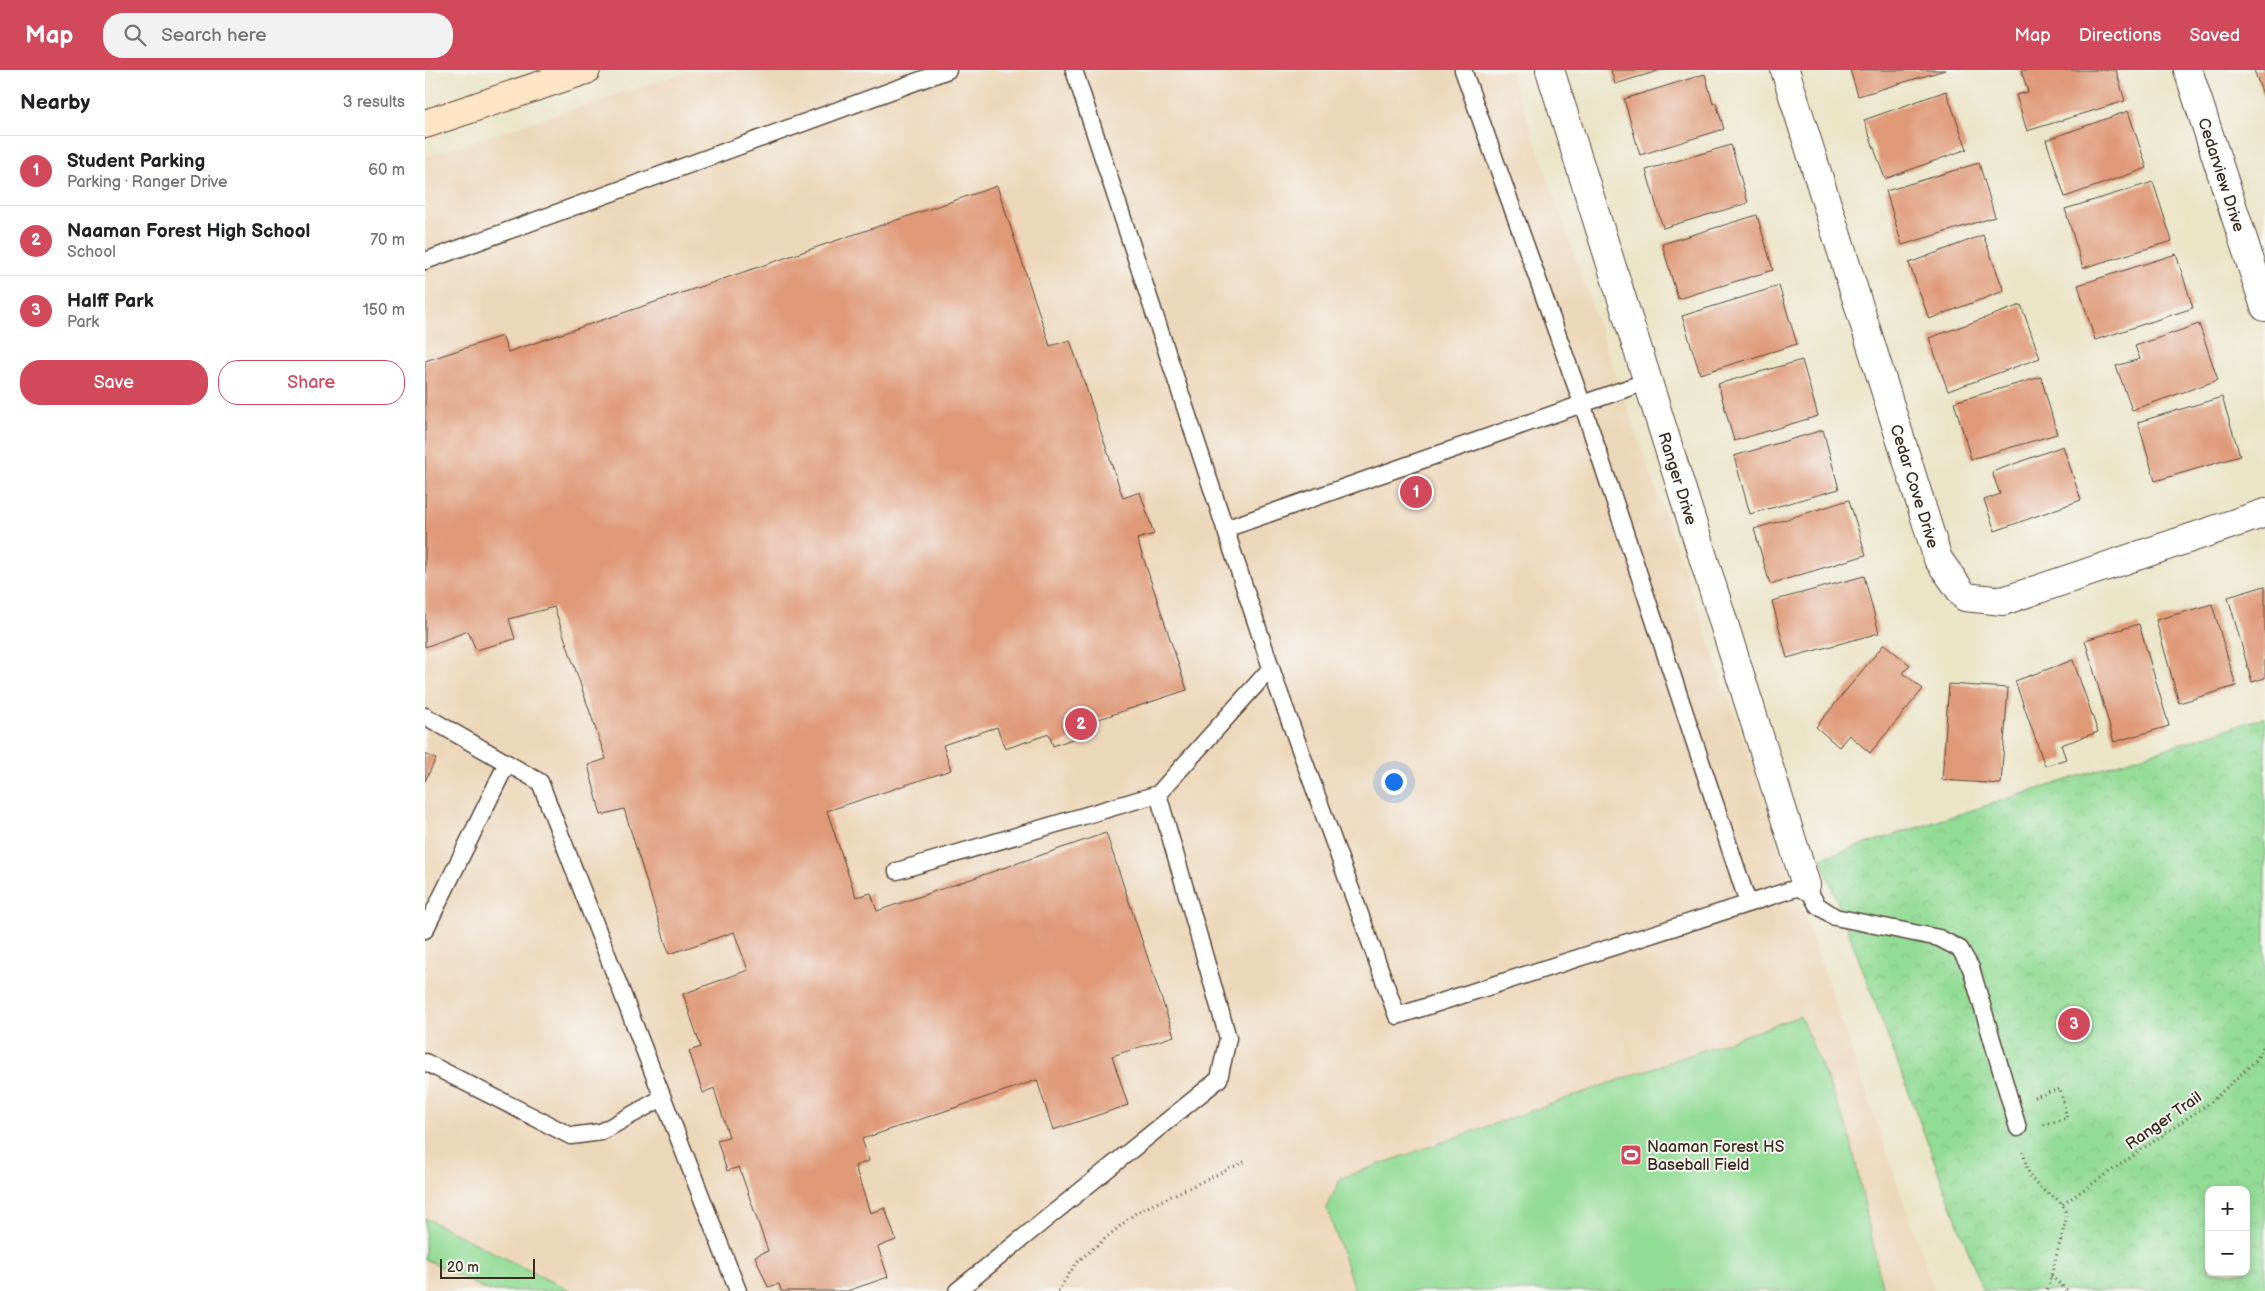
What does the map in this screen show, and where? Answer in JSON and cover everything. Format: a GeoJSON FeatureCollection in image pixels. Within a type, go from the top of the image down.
{"type":"FeatureCollection","features":[{"type":"Feature","properties":{"kind":"main road"},"geometry":{"type":"LineString","coordinates":[[425,124],[586,70]]}},
{"type":"Feature","properties":{"kind":"street","name":"Ranger Drive"},"geometry":{"type":"LineString","coordinates":[[1550,70],[1806,885]]}},
{"type":"Feature","properties":{"kind":"street","name":"Cedar Cove Drive"},"geometry":{"type":"LineString","coordinates":[[1785,70],[1938,559],[1965,597],[2003,601],[2265,513]]}},
{"type":"Feature","properties":{"kind":"street","name":"Cedarview Drive"},"geometry":{"type":"LineString","coordinates":[[2188,70],[2260,275],[2265,307]]}},
{"type":"Feature","properties":{"kind":"lane"},"geometry":{"type":"LineString","coordinates":[[425,261],[948,70]]}},
{"type":"Feature","properties":{"kind":"lane"},"geometry":{"type":"LineString","coordinates":[[1074,70],[1271,668],[1397,1016],[1806,885],[1817,905],[1835,917],[1939,938],[1960,949],[1971,968],[2018,1130]]}},
{"type":"Feature","properties":{"kind":"lane"},"geometry":{"type":"LineString","coordinates":[[1463,70],[1582,404],[1748,904]]}},
{"type":"Feature","properties":{"kind":"lane"},"geometry":{"type":"LineString","coordinates":[[1225,529],[1648,381]]}},
{"type":"Feature","properties":{"kind":"lane"},"geometry":{"type":"LineString","coordinates":[[897,871],[1158,794],[1271,668]]}},
{"type":"Feature","properties":{"kind":"lane"},"geometry":{"type":"LineString","coordinates":[[425,716],[539,782],[737,1291]]}},
{"type":"Feature","properties":{"kind":"lane"},"geometry":{"type":"LineString","coordinates":[[425,930],[507,763]]}},
{"type":"Feature","properties":{"kind":"lane"},"geometry":{"type":"LineString","coordinates":[[957,1291],[1219,1079],[1228,1038],[1158,794]]}},
{"type":"Feature","properties":{"kind":"lane"},"geometry":{"type":"LineString","coordinates":[[425,1062],[571,1136],[601,1132],[663,1098]]}},
{"type":"Feature","properties":{"kind":"path","name":"Ranger Trail"},"geometry":{"type":"LineString","coordinates":[[2063,1204],[2212,1102],[2257,1059],[2265,1043]]}},
{"type":"Feature","properties":{"kind":"path"},"geometry":{"type":"LineString","coordinates":[[2029,1098],[2060,1089],[2067,1118],[2018,1130],[2029,1175],[2037,1185],[2063,1204],[2066,1220],[2047,1291]]}},
{"type":"Feature","properties":{"kind":"path"},"geometry":{"type":"LineString","coordinates":[[1057,1291],[1077,1262],[1137,1212],[1246,1160]]}},
{"type":"Feature","properties":{"kind":"path"},"geometry":{"type":"LineString","coordinates":[[2051,1276],[2067,1291]]}},
{"type":"Feature","properties":{"kind":"shaded area"},"geometry":{"type":"Polygon","coordinates":[[[693,70],[1510,70],[1935,1291],[425,1291],[425,157],[693,70]]]}},
{"type":"Feature","properties":{"kind":"green space"},"geometry":{"type":"Polygon","coordinates":[[[2265,717],[2265,1291],[1983,1291],[1821,858],[2265,717]]]}},
{"type":"Feature","properties":{"kind":"green space","name":"Naaman Forest HS Baseball Field"},"geometry":{"type":"Polygon","coordinates":[[[1800,1016],[1849,1132],[1883,1291],[1355,1291],[1327,1208],[1341,1178],[1800,1016]]]}},
{"type":"Feature","properties":{"kind":"green space"},"geometry":{"type":"Polygon","coordinates":[[[425,1218],[570,1291],[488,1291],[425,1259],[425,1218]]]}},
{"type":"Feature","properties":{"kind":"building"},"geometry":{"type":"Polygon","coordinates":[[[1611,70],[1661,70],[1615,84],[1611,70]]]}},
{"type":"Feature","properties":{"kind":"building"},"geometry":{"type":"Polygon","coordinates":[[[1850,70],[1945,70],[1858,96],[1850,70]]]}},
{"type":"Feature","properties":{"kind":"building"},"geometry":{"type":"Polygon","coordinates":[[[2021,70],[2116,70],[2125,101],[2027,131],[2016,95],[2028,92],[2021,70]]]}},
{"type":"Feature","properties":{"kind":"building"},"geometry":{"type":"Polygon","coordinates":[[[2254,70],[2265,70],[2265,100],[2254,70]]]}},
{"type":"Feature","properties":{"kind":"building"},"geometry":{"type":"Polygon","coordinates":[[[1705,74],[1713,104],[1716,103],[1724,129],[1640,155],[1624,99],[1705,74]]]}},
{"type":"Feature","properties":{"kind":"building"},"geometry":{"type":"Polygon","coordinates":[[[1946,91],[1967,149],[1885,179],[1864,120],[1946,91]]]}},
{"type":"Feature","properties":{"kind":"building"},"geometry":{"type":"Polygon","coordinates":[[[2128,111],[2147,168],[2065,197],[2046,140],[2128,111]]]}},
{"type":"Feature","properties":{"kind":"building"},"geometry":{"type":"Polygon","coordinates":[[[1731,145],[1748,203],[1663,228],[1646,170],[1731,145]]]}},
{"type":"Feature","properties":{"kind":"building"},"geometry":{"type":"Polygon","coordinates":[[[1979,163],[1995,217],[1902,245],[1886,191],[1979,163]]]}},
{"type":"Feature","properties":{"kind":"building"},"geometry":{"type":"Polygon","coordinates":[[[2153,182],[2172,241],[2083,268],[2065,209],[2153,182]]]}},
{"type":"Feature","properties":{"kind":"building"},"geometry":{"type":"Polygon","coordinates":[[[997,186],[1050,346],[1070,340],[1123,498],[1140,492],[1154,534],[1137,539],[1187,690],[1093,721],[1097,730],[1053,746],[1049,734],[1005,749],[997,727],[943,745],[951,770],[827,811],[856,897],[871,893],[877,911],[1106,833],[1174,1036],[1112,1056],[1128,1105],[1053,1130],[1037,1080],[862,1139],[869,1161],[855,1166],[870,1213],[885,1208],[896,1240],[878,1247],[888,1277],[847,1291],[781,1291],[779,1284],[768,1287],[755,1256],[768,1251],[739,1167],[727,1171],[717,1140],[729,1137],[714,1088],[703,1093],[689,1051],[701,1047],[683,994],[748,970],[734,932],[669,954],[624,809],[601,815],[588,765],[606,759],[554,607],[509,619],[515,639],[476,650],[468,631],[425,647],[425,361],[502,336],[508,352],[997,186]]]}},
{"type":"Feature","properties":{"kind":"building"},"geometry":{"type":"Polygon","coordinates":[[[1757,215],[1773,270],[1678,299],[1662,244],[1757,215]]]}},
{"type":"Feature","properties":{"kind":"building"},"geometry":{"type":"Polygon","coordinates":[[[1983,235],[2004,291],[1929,319],[1909,263],[1983,235]]]}},
{"type":"Feature","properties":{"kind":"building"},"geometry":{"type":"Polygon","coordinates":[[[2176,254],[2193,308],[2095,340],[2078,285],[2176,254]]]}},
{"type":"Feature","properties":{"kind":"building"},"geometry":{"type":"Polygon","coordinates":[[[1779,286],[1797,344],[1700,374],[1682,316],[1779,286]]]}},
{"type":"Feature","properties":{"kind":"building"},"geometry":{"type":"Polygon","coordinates":[[[2021,305],[2040,358],[1948,391],[1929,338],[2021,305]]]}},
{"type":"Feature","properties":{"kind":"building"},"geometry":{"type":"Polygon","coordinates":[[[2199,324],[2218,380],[2132,410],[2116,366],[2140,359],[2135,346],[2199,324]]]}},
{"type":"Feature","properties":{"kind":"building"},"geometry":{"type":"Polygon","coordinates":[[[1802,360],[1818,416],[1734,441],[1718,384],[1802,360]]]}},
{"type":"Feature","properties":{"kind":"building"},"geometry":{"type":"Polygon","coordinates":[[[2041,377],[2057,434],[1971,459],[1954,402],[2041,377]]]}},
{"type":"Feature","properties":{"kind":"building"},"geometry":{"type":"Polygon","coordinates":[[[2222,397],[2240,456],[2155,481],[2138,422],[2222,397]]]}},
{"type":"Feature","properties":{"kind":"building"},"geometry":{"type":"Polygon","coordinates":[[[1823,430],[1839,489],[1750,514],[1734,456],[1823,430]]]}},
{"type":"Feature","properties":{"kind":"building"},"geometry":{"type":"Polygon","coordinates":[[[2063,446],[2081,500],[1995,531],[1984,500],[2000,494],[1992,472],[2063,446]]]}},
{"type":"Feature","properties":{"kind":"building"},"geometry":{"type":"Polygon","coordinates":[[[1849,500],[1866,555],[1770,584],[1754,529],[1849,500]]]}},
{"type":"Feature","properties":{"kind":"building"},"geometry":{"type":"Polygon","coordinates":[[[1864,576],[1879,633],[1787,658],[1772,601],[1864,576]]]}},
{"type":"Feature","properties":{"kind":"building"},"geometry":{"type":"Polygon","coordinates":[[[2265,586],[2265,678],[2252,682],[2228,597],[2265,586]]]}},
{"type":"Feature","properties":{"kind":"building"},"geometry":{"type":"Polygon","coordinates":[[[2212,604],[2236,686],[2179,703],[2156,620],[2212,604]]]}},
{"type":"Feature","properties":{"kind":"building"},"geometry":{"type":"Polygon","coordinates":[[[2139,624],[2169,726],[2114,742],[2085,640],[2139,624]]]}},
{"type":"Feature","properties":{"kind":"building"},"geometry":{"type":"Polygon","coordinates":[[[1884,644],[1910,665],[1903,673],[1923,689],[1870,753],[1849,735],[1839,747],[1816,727],[1884,644]]]}},
{"type":"Feature","properties":{"kind":"building"},"geometry":{"type":"Polygon","coordinates":[[[2073,660],[2098,732],[2061,745],[2066,759],[2045,766],[2015,681],[2073,660]]]}},
{"type":"Feature","properties":{"kind":"building"},"geometry":{"type":"Polygon","coordinates":[[[1949,684],[2008,688],[2001,784],[1942,780],[1949,684]]]}},
{"type":"Feature","properties":{"kind":"building"},"geometry":{"type":"Polygon","coordinates":[[[425,754],[436,759],[425,781],[425,754]]]}},
{"type":"Feature","properties":{"kind":"place","name":"Student Parking"},"geometry":{"type":"Point","coordinates":[1416,492]}},
{"type":"Feature","properties":{"kind":"place","name":"Naaman Forest High School"},"geometry":{"type":"Point","coordinates":[1081,724]}},
{"type":"Feature","properties":{"kind":"place","name":"Halff Park"},"geometry":{"type":"Point","coordinates":[2074,1024]}},
{"type":"Feature","properties":{"kind":"place","name":"Naaman Forest HS Baseball Field"},"geometry":{"type":"Point","coordinates":[1631,1155]}}]}
